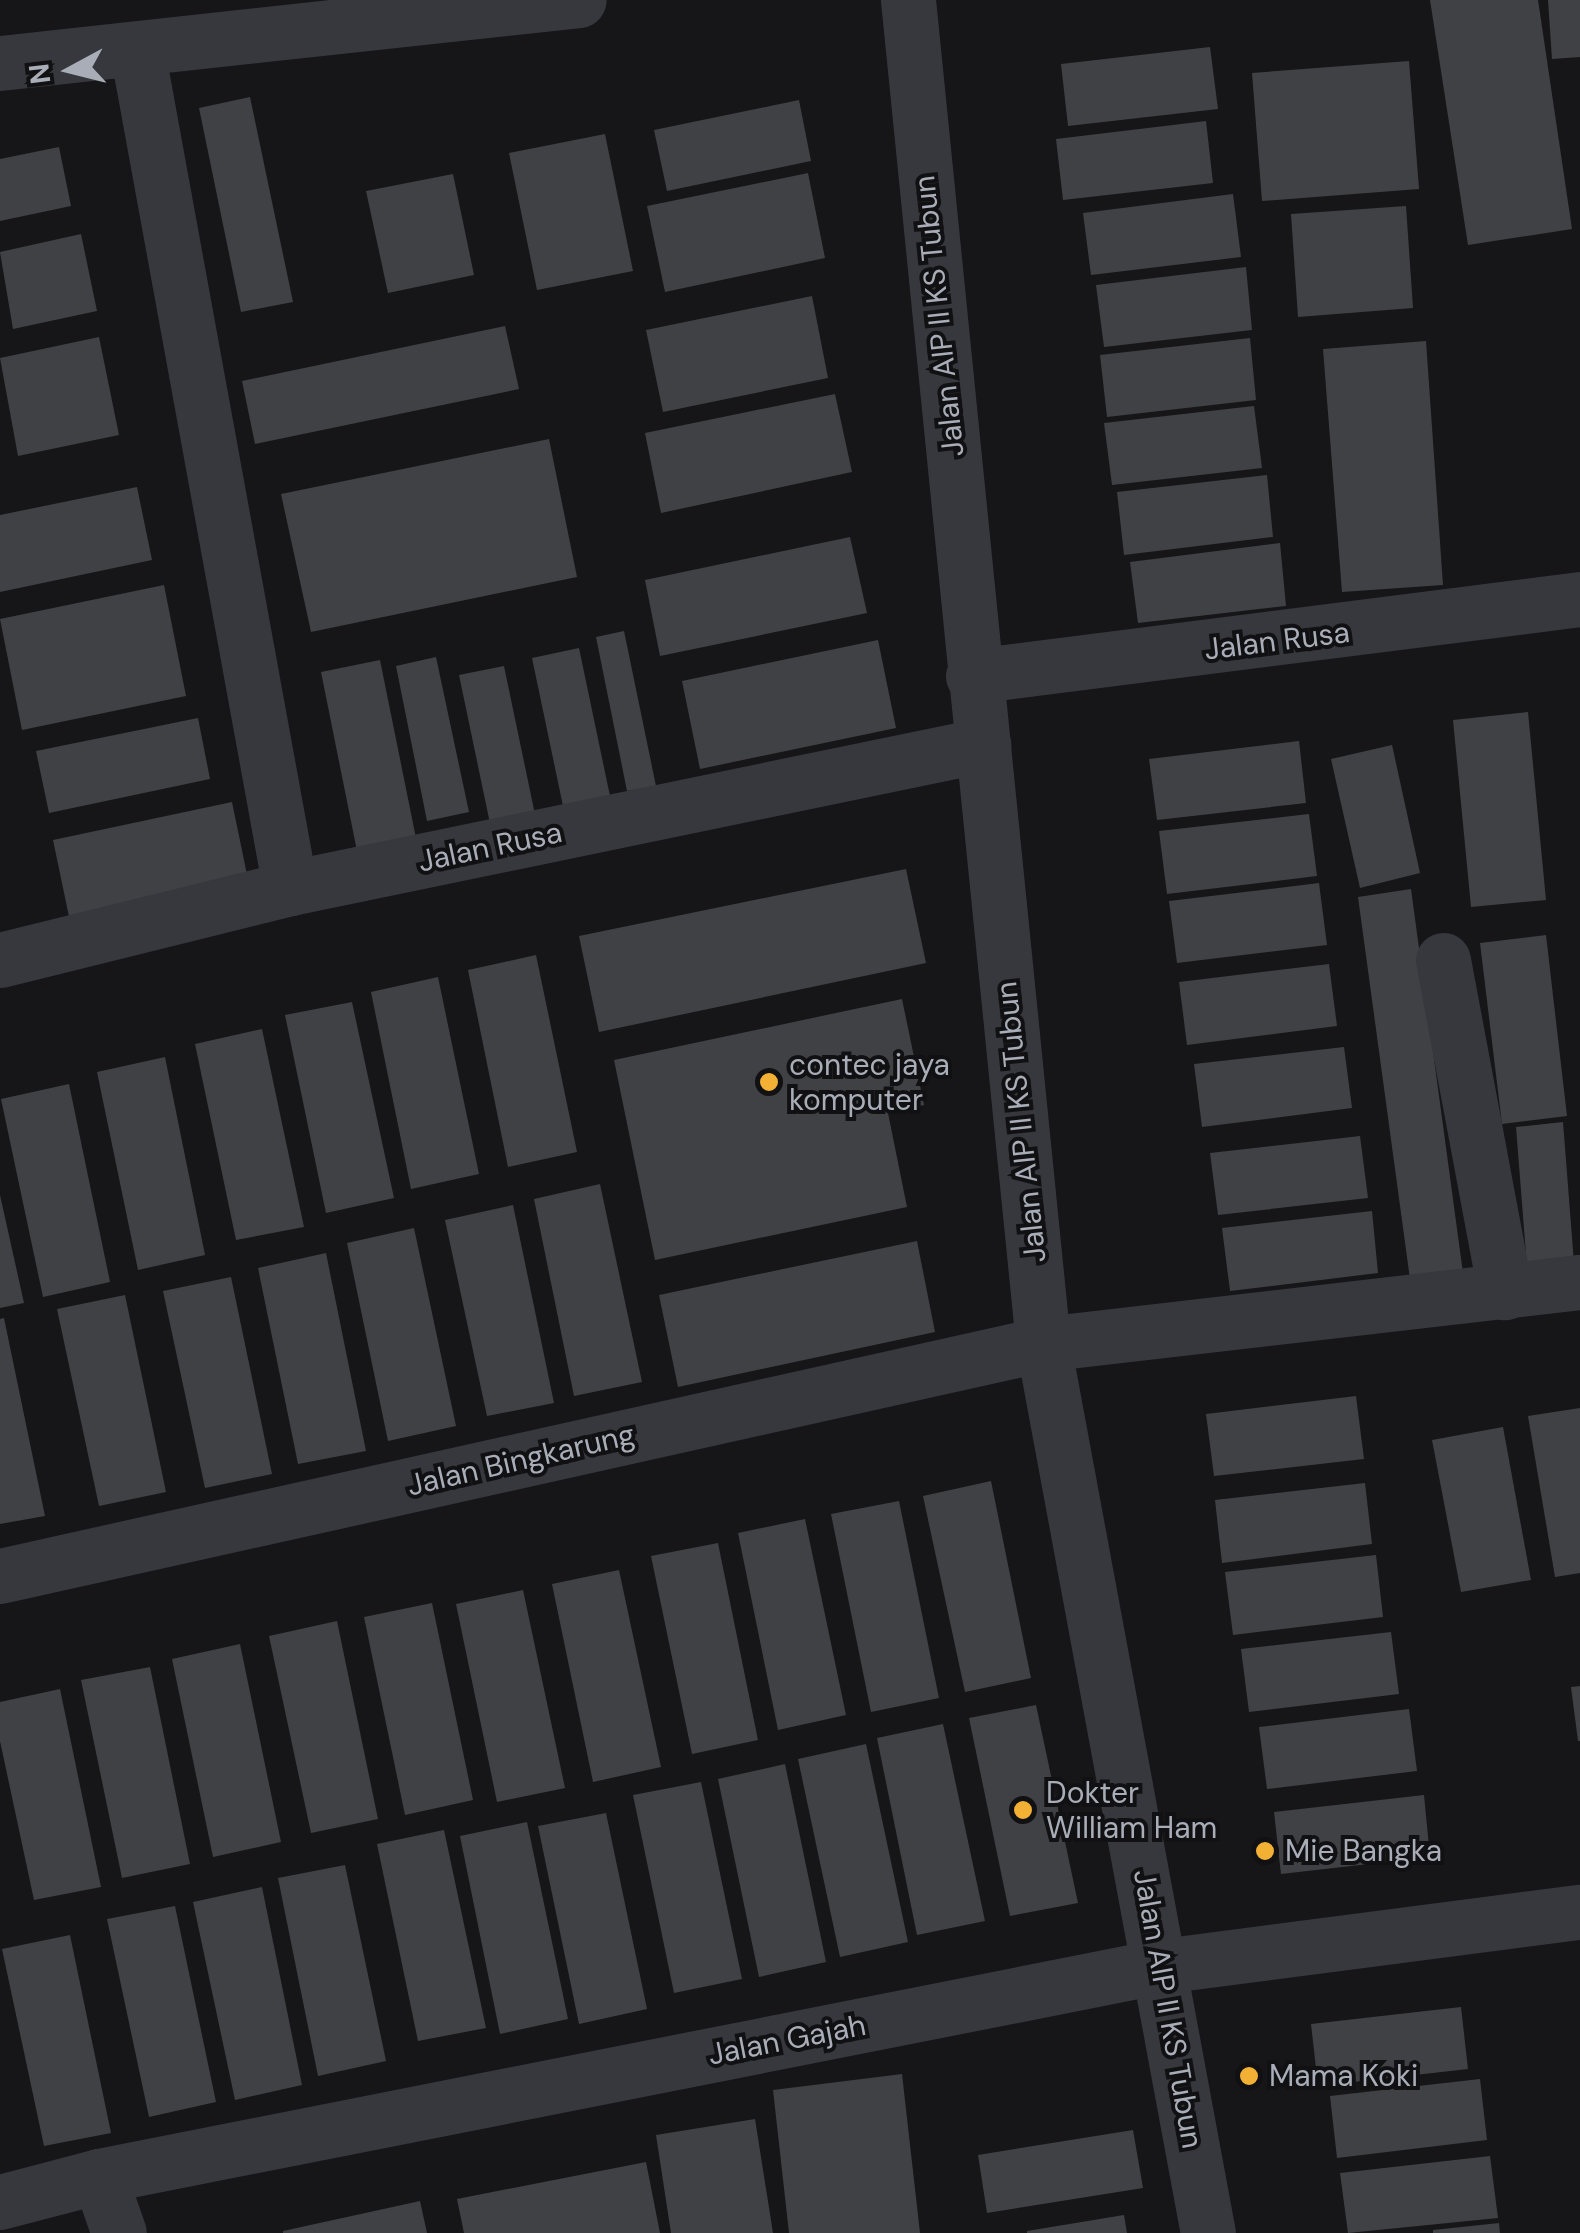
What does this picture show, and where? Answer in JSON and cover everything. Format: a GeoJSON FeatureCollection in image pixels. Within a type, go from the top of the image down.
{"type":"FeatureCollection","features":[{"type":"Feature","properties":{"kind":"street"},"geometry":{"type":"LineString","coordinates":[[0,62],[579,0]]}},
{"type":"Feature","properties":{"kind":"street","name":"Jalan AIP II KS Tubun"},"geometry":{"type":"LineString","coordinates":[[908,0],[1043,1344],[1162,1966],[1208,2233]]}},
{"type":"Feature","properties":{"kind":"street"},"geometry":{"type":"LineString","coordinates":[[137,50],[290,888]]}},
{"type":"Feature","properties":{"kind":"street","name":"Jalan Rusa"},"geometry":{"type":"LineString","coordinates":[[973,676],[1580,599]]}},
{"type":"Feature","properties":{"kind":"street","name":"Jalan Rusa"},"geometry":{"type":"LineString","coordinates":[[0,960],[290,888],[983,745]]}},
{"type":"Feature","properties":{"kind":"street"},"geometry":{"type":"LineString","coordinates":[[1444,960],[1505,1292]]}},
{"type":"Feature","properties":{"kind":"street","name":"Jalan Bingkarung"},"geometry":{"type":"LineString","coordinates":[[0,1576],[1043,1344],[1580,1282]]}},
{"type":"Feature","properties":{"kind":"street","name":"Jalan Gajah"},"geometry":{"type":"LineString","coordinates":[[0,2202],[98,2176],[1162,1966],[1580,1912]]}},
{"type":"Feature","properties":{"kind":"street"},"geometry":{"type":"LineString","coordinates":[[98,2176],[119,2233]]}},
{"type":"Feature","properties":{"kind":"building"},"geometry":{"type":"Polygon","coordinates":[[[1430,0],[1538,0],[1572,229],[1468,245],[1430,0]]]}},
{"type":"Feature","properties":{"kind":"building"},"geometry":{"type":"Polygon","coordinates":[[[1548,0],[1580,0],[1580,57],[1552,59],[1548,0]]]}},
{"type":"Feature","properties":{"kind":"building"},"geometry":{"type":"Polygon","coordinates":[[[1210,47],[1218,109],[1068,126],[1061,64],[1210,47]]]}},
{"type":"Feature","properties":{"kind":"building"},"geometry":{"type":"Polygon","coordinates":[[[1409,61],[1419,189],[1262,201],[1252,73],[1409,61]]]}},
{"type":"Feature","properties":{"kind":"building"},"geometry":{"type":"Polygon","coordinates":[[[250,97],[293,302],[241,312],[199,108],[250,97]]]}},
{"type":"Feature","properties":{"kind":"building"},"geometry":{"type":"Polygon","coordinates":[[[799,100],[811,161],[667,191],[654,130],[799,100]]]}},
{"type":"Feature","properties":{"kind":"building"},"geometry":{"type":"Polygon","coordinates":[[[1206,121],[1213,183],[1063,200],[1056,139],[1206,121]]]}},
{"type":"Feature","properties":{"kind":"building"},"geometry":{"type":"Polygon","coordinates":[[[605,134],[633,271],[537,290],[509,153],[605,134]]]}},
{"type":"Feature","properties":{"kind":"building"},"geometry":{"type":"Polygon","coordinates":[[[59,147],[71,206],[0,221],[0,159],[59,147]]]}},
{"type":"Feature","properties":{"kind":"building"},"geometry":{"type":"Polygon","coordinates":[[[808,173],[825,258],[665,292],[647,206],[808,173]]]}},
{"type":"Feature","properties":{"kind":"building"},"geometry":{"type":"Polygon","coordinates":[[[453,174],[474,275],[388,293],[366,191],[453,174]]]}},
{"type":"Feature","properties":{"kind":"building"},"geometry":{"type":"Polygon","coordinates":[[[1233,194],[1241,257],[1091,275],[1083,213],[1233,194]]]}},
{"type":"Feature","properties":{"kind":"building"},"geometry":{"type":"Polygon","coordinates":[[[1406,206],[1413,308],[1298,317],[1291,214],[1406,206]]]}},
{"type":"Feature","properties":{"kind":"building"},"geometry":{"type":"Polygon","coordinates":[[[81,234],[97,311],[13,329],[0,252],[81,234]]]}},
{"type":"Feature","properties":{"kind":"building"},"geometry":{"type":"Polygon","coordinates":[[[1246,267],[1252,330],[1104,347],[1096,285],[1246,267]]]}},
{"type":"Feature","properties":{"kind":"building"},"geometry":{"type":"Polygon","coordinates":[[[812,296],[828,378],[663,412],[646,330],[812,296]]]}},
{"type":"Feature","properties":{"kind":"building"},"geometry":{"type":"Polygon","coordinates":[[[505,326],[519,389],[255,444],[242,381],[505,326]]]}},
{"type":"Feature","properties":{"kind":"building"},"geometry":{"type":"Polygon","coordinates":[[[99,337],[119,435],[18,456],[0,358],[99,337]]]}},
{"type":"Feature","properties":{"kind":"building"},"geometry":{"type":"Polygon","coordinates":[[[1250,338],[1256,400],[1107,417],[1100,355],[1250,338]]]}},
{"type":"Feature","properties":{"kind":"building"},"geometry":{"type":"Polygon","coordinates":[[[1426,341],[1443,585],[1342,592],[1323,349],[1426,341]]]}},
{"type":"Feature","properties":{"kind":"building"},"geometry":{"type":"Polygon","coordinates":[[[835,394],[852,472],[661,513],[645,433],[835,394]]]}},
{"type":"Feature","properties":{"kind":"building"},"geometry":{"type":"Polygon","coordinates":[[[1254,406],[1262,468],[1112,485],[1104,423],[1254,406]]]}},
{"type":"Feature","properties":{"kind":"building"},"geometry":{"type":"Polygon","coordinates":[[[549,439],[577,577],[311,632],[281,494],[549,439]]]}},
{"type":"Feature","properties":{"kind":"building"},"geometry":{"type":"Polygon","coordinates":[[[1267,475],[1273,537],[1124,555],[1117,492],[1267,475]]]}},
{"type":"Feature","properties":{"kind":"building"},"geometry":{"type":"Polygon","coordinates":[[[137,487],[152,560],[0,592],[0,515],[137,487]]]}},
{"type":"Feature","properties":{"kind":"building"},"geometry":{"type":"Polygon","coordinates":[[[850,537],[867,613],[660,656],[645,580],[850,537]]]}},
{"type":"Feature","properties":{"kind":"building"},"geometry":{"type":"Polygon","coordinates":[[[1280,543],[1286,606],[1138,623],[1130,562],[1280,543]]]}},
{"type":"Feature","properties":{"kind":"building"},"geometry":{"type":"Polygon","coordinates":[[[164,585],[186,696],[22,730],[0,619],[164,585]]]}},
{"type":"Feature","properties":{"kind":"building"},"geometry":{"type":"Polygon","coordinates":[[[624,631],[656,786],[627,791],[596,637],[624,631]]]}},
{"type":"Feature","properties":{"kind":"building"},"geometry":{"type":"Polygon","coordinates":[[[878,640],[896,728],[700,769],[682,681],[878,640]]]}},
{"type":"Feature","properties":{"kind":"building"},"geometry":{"type":"Polygon","coordinates":[[[579,648],[610,796],[563,806],[532,658],[579,648]]]}},
{"type":"Feature","properties":{"kind":"building"},"geometry":{"type":"Polygon","coordinates":[[[436,657],[469,812],[427,821],[396,666],[436,657]]]}},
{"type":"Feature","properties":{"kind":"building"},"geometry":{"type":"Polygon","coordinates":[[[380,660],[418,848],[359,861],[321,672],[380,660]]]}},
{"type":"Feature","properties":{"kind":"building"},"geometry":{"type":"Polygon","coordinates":[[[504,666],[537,824],[492,833],[459,675],[504,666]]]}},
{"type":"Feature","properties":{"kind":"building"},"geometry":{"type":"Polygon","coordinates":[[[1528,712],[1546,900],[1471,907],[1453,720],[1528,712]]]}},
{"type":"Feature","properties":{"kind":"building"},"geometry":{"type":"Polygon","coordinates":[[[198,718],[210,779],[49,813],[36,751],[198,718]]]}},
{"type":"Feature","properties":{"kind":"building"},"geometry":{"type":"Polygon","coordinates":[[[1299,741],[1306,803],[1157,820],[1149,759],[1299,741]]]}},
{"type":"Feature","properties":{"kind":"building"},"geometry":{"type":"Polygon","coordinates":[[[1392,745],[1420,873],[1360,888],[1331,759],[1392,745]]]}},
{"type":"Feature","properties":{"kind":"building"},"geometry":{"type":"Polygon","coordinates":[[[232,802],[251,894],[72,931],[53,840],[232,802]]]}},
{"type":"Feature","properties":{"kind":"building"},"geometry":{"type":"Polygon","coordinates":[[[1309,814],[1317,876],[1167,894],[1159,831],[1309,814]]]}},
{"type":"Feature","properties":{"kind":"building"},"geometry":{"type":"Polygon","coordinates":[[[906,869],[926,963],[599,1032],[579,936],[906,869]]]}},
{"type":"Feature","properties":{"kind":"building"},"geometry":{"type":"Polygon","coordinates":[[[1319,883],[1327,945],[1177,963],[1169,901],[1319,883]]]}},
{"type":"Feature","properties":{"kind":"building"},"geometry":{"type":"Polygon","coordinates":[[[1411,889],[1463,1273],[1410,1279],[1358,897],[1411,889]]]}},
{"type":"Feature","properties":{"kind":"building"},"geometry":{"type":"Polygon","coordinates":[[[1546,935],[1567,1116],[1502,1124],[1480,943],[1546,935]]]}},
{"type":"Feature","properties":{"kind":"building"},"geometry":{"type":"Polygon","coordinates":[[[536,955],[577,1152],[508,1167],[468,970],[536,955]]]}},
{"type":"Feature","properties":{"kind":"building"},"geometry":{"type":"Polygon","coordinates":[[[1329,964],[1337,1026],[1187,1045],[1179,982],[1329,964]]]}},
{"type":"Feature","properties":{"kind":"building"},"geometry":{"type":"Polygon","coordinates":[[[438,977],[479,1174],[411,1189],[371,992],[438,977]]]}},
{"type":"Feature","properties":{"kind":"building"},"geometry":{"type":"Polygon","coordinates":[[[902,999],[924,1105],[888,1113],[907,1207],[655,1260],[614,1060],[902,999]]]}},
{"type":"Feature","properties":{"kind":"building"},"geometry":{"type":"Polygon","coordinates":[[[352,1002],[394,1198],[326,1213],[285,1015],[352,1002]]]}},
{"type":"Feature","properties":{"kind":"building"},"geometry":{"type":"Polygon","coordinates":[[[262,1029],[304,1227],[236,1240],[195,1044],[262,1029]]]}},
{"type":"Feature","properties":{"kind":"building"},"geometry":{"type":"Polygon","coordinates":[[[1344,1047],[1352,1108],[1202,1127],[1194,1064],[1344,1047]]]}},
{"type":"Feature","properties":{"kind":"building"},"geometry":{"type":"Polygon","coordinates":[[[165,1057],[205,1255],[138,1270],[97,1072],[165,1057]]]}},
{"type":"Feature","properties":{"kind":"building"},"geometry":{"type":"Polygon","coordinates":[[[69,1084],[110,1282],[43,1297],[1,1099],[69,1084]]]}},
{"type":"Feature","properties":{"kind":"building"},"geometry":{"type":"Polygon","coordinates":[[[1563,1122],[1574,1263],[1527,1267],[1516,1127],[1563,1122]]]}},
{"type":"Feature","properties":{"kind":"building"},"geometry":{"type":"Polygon","coordinates":[[[1360,1136],[1368,1198],[1218,1215],[1210,1153],[1360,1136]]]}},
{"type":"Feature","properties":{"kind":"building"},"geometry":{"type":"Polygon","coordinates":[[[600,1184],[642,1382],[574,1396],[534,1199],[600,1184]]]}},
{"type":"Feature","properties":{"kind":"building"},"geometry":{"type":"Polygon","coordinates":[[[0,1195],[24,1303],[0,1308],[0,1195]]]}},
{"type":"Feature","properties":{"kind":"building"},"geometry":{"type":"Polygon","coordinates":[[[513,1205],[554,1403],[487,1416],[445,1220],[513,1205]]]}},
{"type":"Feature","properties":{"kind":"building"},"geometry":{"type":"Polygon","coordinates":[[[1372,1211],[1378,1273],[1230,1291],[1222,1228],[1372,1211]]]}},
{"type":"Feature","properties":{"kind":"building"},"geometry":{"type":"Polygon","coordinates":[[[414,1228],[456,1426],[388,1441],[347,1243],[414,1228]]]}},
{"type":"Feature","properties":{"kind":"building"},"geometry":{"type":"Polygon","coordinates":[[[917,1241],[935,1332],[678,1387],[659,1295],[917,1241]]]}},
{"type":"Feature","properties":{"kind":"building"},"geometry":{"type":"Polygon","coordinates":[[[326,1253],[366,1451],[298,1464],[258,1268],[326,1253]]]}},
{"type":"Feature","properties":{"kind":"building"},"geometry":{"type":"Polygon","coordinates":[[[231,1277],[272,1474],[205,1488],[163,1291],[231,1277]]]}},
{"type":"Feature","properties":{"kind":"building"},"geometry":{"type":"Polygon","coordinates":[[[125,1295],[166,1492],[99,1506],[57,1309],[125,1295]]]}},
{"type":"Feature","properties":{"kind":"building"},"geometry":{"type":"Polygon","coordinates":[[[4,1318],[45,1516],[0,1524],[0,1319],[4,1318]]]}},
{"type":"Feature","properties":{"kind":"building"},"geometry":{"type":"Polygon","coordinates":[[[1356,1396],[1364,1459],[1214,1476],[1206,1414],[1356,1396]]]}},
{"type":"Feature","properties":{"kind":"building"},"geometry":{"type":"Polygon","coordinates":[[[1580,1408],[1580,1573],[1555,1577],[1528,1416],[1580,1408]]]}},
{"type":"Feature","properties":{"kind":"building"},"geometry":{"type":"Polygon","coordinates":[[[1503,1427],[1531,1580],[1461,1592],[1432,1440],[1503,1427]]]}},
{"type":"Feature","properties":{"kind":"building"},"geometry":{"type":"Polygon","coordinates":[[[991,1481],[1031,1678],[965,1692],[923,1496],[991,1481]]]}},
{"type":"Feature","properties":{"kind":"building"},"geometry":{"type":"Polygon","coordinates":[[[1365,1483],[1372,1544],[1222,1563],[1215,1500],[1365,1483]]]}},
{"type":"Feature","properties":{"kind":"building"},"geometry":{"type":"Polygon","coordinates":[[[899,1501],[939,1698],[871,1712],[831,1514],[899,1501]]]}},
{"type":"Feature","properties":{"kind":"building"},"geometry":{"type":"Polygon","coordinates":[[[805,1519],[846,1715],[778,1730],[738,1533],[805,1519]]]}},
{"type":"Feature","properties":{"kind":"building"},"geometry":{"type":"Polygon","coordinates":[[[718,1543],[758,1740],[692,1754],[651,1556],[718,1543]]]}},
{"type":"Feature","properties":{"kind":"building"},"geometry":{"type":"Polygon","coordinates":[[[1376,1555],[1383,1617],[1233,1635],[1225,1572],[1376,1555]]]}},
{"type":"Feature","properties":{"kind":"building"},"geometry":{"type":"Polygon","coordinates":[[[619,1570],[661,1767],[593,1782],[552,1584],[619,1570]]]}},
{"type":"Feature","properties":{"kind":"building"},"geometry":{"type":"Polygon","coordinates":[[[523,1590],[565,1788],[497,1802],[456,1604],[523,1590]]]}},
{"type":"Feature","properties":{"kind":"building"},"geometry":{"type":"Polygon","coordinates":[[[432,1603],[473,1800],[405,1815],[364,1617],[432,1603]]]}},
{"type":"Feature","properties":{"kind":"building"},"geometry":{"type":"Polygon","coordinates":[[[337,1621],[378,1819],[311,1833],[269,1636],[337,1621]]]}},
{"type":"Feature","properties":{"kind":"building"},"geometry":{"type":"Polygon","coordinates":[[[1391,1632],[1399,1694],[1249,1712],[1241,1649],[1391,1632]]]}},
{"type":"Feature","properties":{"kind":"building"},"geometry":{"type":"Polygon","coordinates":[[[240,1644],[281,1842],[213,1857],[172,1659],[240,1644]]]}},
{"type":"Feature","properties":{"kind":"building"},"geometry":{"type":"Polygon","coordinates":[[[150,1667],[190,1864],[122,1878],[81,1680],[150,1667]]]}},
{"type":"Feature","properties":{"kind":"building"},"geometry":{"type":"Polygon","coordinates":[[[1580,1686],[1580,1741],[1578,1741],[1571,1687],[1580,1686]]]}},
{"type":"Feature","properties":{"kind":"building"},"geometry":{"type":"Polygon","coordinates":[[[60,1689],[101,1887],[34,1900],[0,1741],[0,1702],[60,1689]]]}},
{"type":"Feature","properties":{"kind":"building","name":"Dokter William Ham"},"geometry":{"type":"Polygon","coordinates":[[[1036,1705],[1078,1903],[1010,1916],[969,1718],[1036,1705]]]}},
{"type":"Feature","properties":{"kind":"building"},"geometry":{"type":"Polygon","coordinates":[[[1409,1709],[1417,1771],[1267,1789],[1259,1727],[1409,1709]]]}},
{"type":"Feature","properties":{"kind":"building"},"geometry":{"type":"Polygon","coordinates":[[[943,1724],[985,1921],[917,1935],[877,1738],[943,1724]]]}},
{"type":"Feature","properties":{"kind":"building"},"geometry":{"type":"Polygon","coordinates":[[[866,1744],[908,1942],[840,1957],[798,1759],[866,1744]]]}},
{"type":"Feature","properties":{"kind":"building"},"geometry":{"type":"Polygon","coordinates":[[[785,1764],[826,1962],[759,1977],[718,1779],[785,1764]]]}},
{"type":"Feature","properties":{"kind":"building"},"geometry":{"type":"Polygon","coordinates":[[[701,1782],[742,1979],[674,1993],[633,1795],[701,1782]]]}},
{"type":"Feature","properties":{"kind":"building"},"geometry":{"type":"Polygon","coordinates":[[[1424,1795],[1430,1857],[1281,1874],[1274,1812],[1424,1795]]]}},
{"type":"Feature","properties":{"kind":"building"},"geometry":{"type":"Polygon","coordinates":[[[606,1813],[647,2009],[579,2024],[538,1826],[606,1813]]]}},
{"type":"Feature","properties":{"kind":"building"},"geometry":{"type":"Polygon","coordinates":[[[527,1822],[568,2019],[500,2034],[460,1836],[527,1822]]]}},
{"type":"Feature","properties":{"kind":"building"},"geometry":{"type":"Polygon","coordinates":[[[444,1830],[486,2028],[418,2041],[377,1844],[444,1830]]]}},
{"type":"Feature","properties":{"kind":"building"},"geometry":{"type":"Polygon","coordinates":[[[345,1865],[386,2061],[318,2076],[278,1878],[345,1865]]]}},
{"type":"Feature","properties":{"kind":"building"},"geometry":{"type":"Polygon","coordinates":[[[262,1887],[302,2085],[235,2100],[193,1902],[262,1887]]]}},
{"type":"Feature","properties":{"kind":"building"},"geometry":{"type":"Polygon","coordinates":[[[175,1906],[216,2102],[149,2117],[107,1919],[175,1906]]]}},
{"type":"Feature","properties":{"kind":"building"},"geometry":{"type":"Polygon","coordinates":[[[70,1935],[111,2133],[44,2146],[2,1949],[70,1935]]]}},
{"type":"Feature","properties":{"kind":"building"},"geometry":{"type":"Polygon","coordinates":[[[1461,2007],[1468,2069],[1318,2086],[1311,2024],[1461,2007]]]}},
{"type":"Feature","properties":{"kind":"building"},"geometry":{"type":"Polygon","coordinates":[[[902,2074],[920,2233],[789,2233],[773,2090],[902,2074]]]}},
{"type":"Feature","properties":{"kind":"building"},"geometry":{"type":"Polygon","coordinates":[[[1480,2079],[1487,2140],[1337,2158],[1330,2096],[1480,2079]]]}},
{"type":"Feature","properties":{"kind":"building"},"geometry":{"type":"Polygon","coordinates":[[[755,2119],[773,2233],[671,2233],[656,2135],[755,2119]]]}},
{"type":"Feature","properties":{"kind":"building"},"geometry":{"type":"Polygon","coordinates":[[[1133,2130],[1143,2188],[987,2213],[978,2155],[1133,2130]]]}},
{"type":"Feature","properties":{"kind":"building"},"geometry":{"type":"Polygon","coordinates":[[[1490,2156],[1498,2218],[1348,2233],[1340,2173],[1490,2156]]]}},
{"type":"Feature","properties":{"kind":"building"},"geometry":{"type":"Polygon","coordinates":[[[646,2162],[660,2233],[464,2233],[457,2199],[646,2162]]]}},
{"type":"Feature","properties":{"kind":"building"},"geometry":{"type":"Polygon","coordinates":[[[420,2201],[427,2233],[283,2233],[283,2231],[420,2201]]]}},
{"type":"Feature","properties":{"kind":"building"},"geometry":{"type":"Polygon","coordinates":[[[1124,2215],[1127,2233],[1027,2233],[1027,2231],[1124,2215]]]}},
{"type":"Feature","properties":{"kind":"building"},"geometry":{"type":"Polygon","coordinates":[[[1499,2223],[1500,2233],[1433,2233],[1433,2230],[1499,2223]]]}},
{"type":"Feature","properties":{"kind":"place","name":"contec jaya komputer"},"geometry":{"type":"Point","coordinates":[769,1082]}},
{"type":"Feature","properties":{"kind":"place","name":"Dokter William Ham"},"geometry":{"type":"Point","coordinates":[1023,1810]}},
{"type":"Feature","properties":{"kind":"place","name":"Mie Bangka"},"geometry":{"type":"Point","coordinates":[1265,1851]}},
{"type":"Feature","properties":{"kind":"place","name":"Mama Koki"},"geometry":{"type":"Point","coordinates":[1249,2076]}}]}
